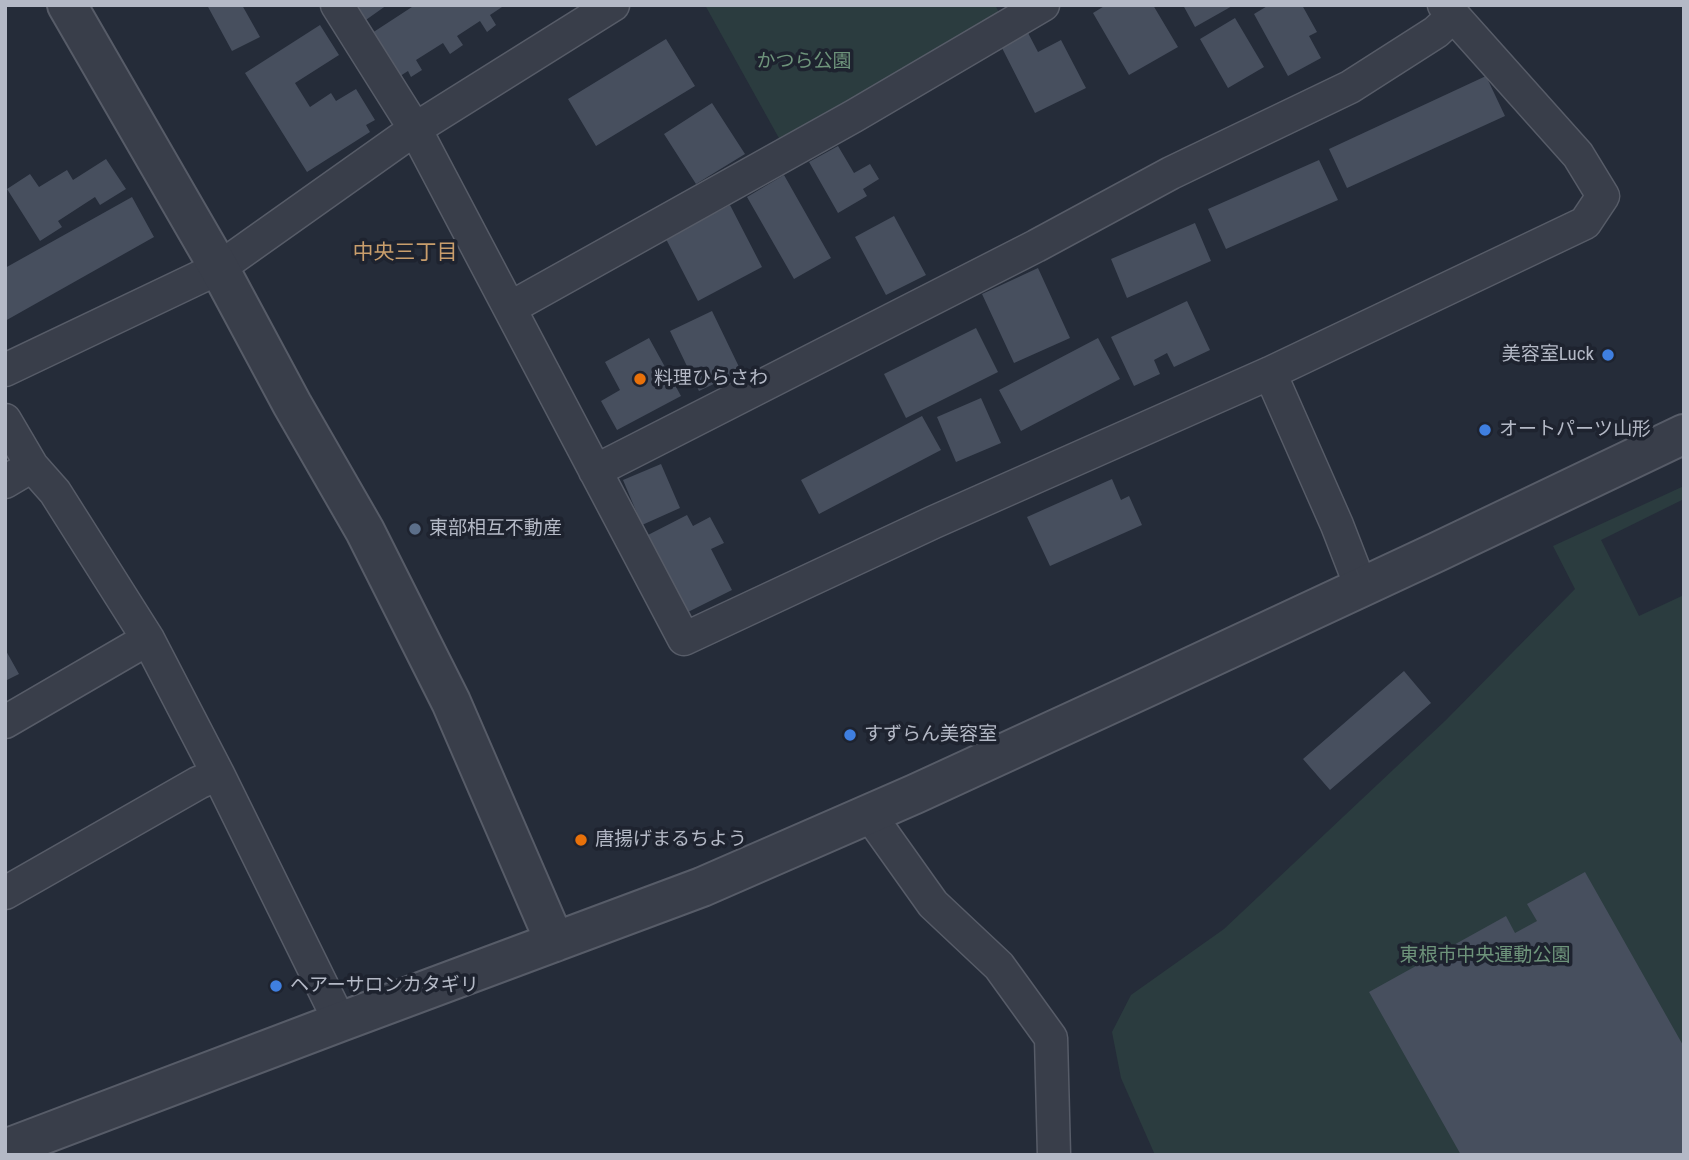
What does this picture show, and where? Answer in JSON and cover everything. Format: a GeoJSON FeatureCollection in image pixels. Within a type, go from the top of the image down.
{"type":"FeatureCollection","features":[{"type":"Feature","properties":{"kind":"street"},"geometry":{"type":"LineString","coordinates":[[67,5],[219,268],[292,404],[365,531],[451,702],[555,942]]}},
{"type":"Feature","properties":{"kind":"street"},"geometry":{"type":"LineString","coordinates":[[337,5],[415,129],[510,308],[595,471],[684,639],[934,522],[1270,373],[1585,223],[1603,196],[1578,155],[1448,10],[1436,32],[1350,87],[1171,173],[1036,246],[595,471]]}},
{"type":"Feature","properties":{"kind":"street"},"geometry":{"type":"LineString","coordinates":[[5,370],[219,268],[415,129],[613,5]]}},
{"type":"Feature","properties":{"kind":"street"},"geometry":{"type":"LineString","coordinates":[[510,308],[842,123],[1043,5]]}},
{"type":"Feature","properties":{"kind":"street"},"geometry":{"type":"LineString","coordinates":[[1270,373],[1337,525],[1361,587]]}},
{"type":"Feature","properties":{"kind":"street"},"geometry":{"type":"LineString","coordinates":[[5,419],[32,466],[55,492],[148,639],[340,1022]]}},
{"type":"Feature","properties":{"kind":"street"},"geometry":{"type":"LineString","coordinates":[[5,1149],[702,887],[1079,719],[1684,434]]}},
{"type":"Feature","properties":{"kind":"street"},"geometry":{"type":"LineString","coordinates":[[5,482],[32,466]]}},
{"type":"Feature","properties":{"kind":"street"},"geometry":{"type":"LineString","coordinates":[[5,722],[148,639]]}},
{"type":"Feature","properties":{"kind":"street"},"geometry":{"type":"LineString","coordinates":[[5,893],[218,774]]}},
{"type":"Feature","properties":{"kind":"street"},"geometry":{"type":"LineString","coordinates":[[869,814],[933,904],[999,966],[1051,1038],[1054,1155]]}},
{"type":"Feature","properties":{"kind":"green space","name":"かつら公園"},"geometry":{"type":"Polygon","coordinates":[[[705,5],[995,5],[1001,16],[780,140],[705,5]]]}},
{"type":"Feature","properties":{"kind":"green space","name":"東根市中央運動公園"},"geometry":{"type":"Polygon","coordinates":[[[1684,486],[1684,499],[1601,540],[1639,616],[1684,595],[1684,1155],[1155,1155],[1121,1078],[1112,1032],[1131,995],[1224,929],[1446,720],[1575,589],[1553,546],[1684,486]]]}},
{"type":"Feature","properties":{"kind":"building"},"geometry":{"type":"Polygon","coordinates":[[[207,5],[242,5],[260,37],[232,51],[207,5]]]}},
{"type":"Feature","properties":{"kind":"building"},"geometry":{"type":"Polygon","coordinates":[[[351,5],[387,5],[363,22],[351,5]]]}},
{"type":"Feature","properties":{"kind":"building"},"geometry":{"type":"Polygon","coordinates":[[[415,5],[505,5],[490,15],[496,25],[487,32],[480,21],[457,36],[463,45],[450,54],[443,43],[416,60],[422,70],[411,77],[408,71],[397,78],[369,35],[415,5]]]}},
{"type":"Feature","properties":{"kind":"building"},"geometry":{"type":"Polygon","coordinates":[[[1106,5],[1153,5],[1178,47],[1129,75],[1093,13],[1106,5]]]}},
{"type":"Feature","properties":{"kind":"building"},"geometry":{"type":"Polygon","coordinates":[[[1183,5],[1234,5],[1195,27],[1183,5]]]}},
{"type":"Feature","properties":{"kind":"building"},"geometry":{"type":"Polygon","coordinates":[[[1269,5],[1302,5],[1317,32],[1309,36],[1321,58],[1288,76],[1254,14],[1269,5]]]}},
{"type":"Feature","properties":{"kind":"building"},"geometry":{"type":"Polygon","coordinates":[[[1235,18],[1264,67],[1228,88],[1200,39],[1235,18]]]}},
{"type":"Feature","properties":{"kind":"building"},"geometry":{"type":"Polygon","coordinates":[[[320,25],[339,55],[295,83],[310,107],[331,93],[336,101],[356,89],[375,120],[366,125],[370,132],[307,172],[245,73],[320,25]]]}},
{"type":"Feature","properties":{"kind":"building"},"geometry":{"type":"Polygon","coordinates":[[[1027,31],[1038,52],[1061,40],[1086,88],[1035,113],[1000,44],[1027,31]]]}},
{"type":"Feature","properties":{"kind":"building"},"geometry":{"type":"Polygon","coordinates":[[[666,39],[695,86],[596,146],[568,99],[666,39]]]}},
{"type":"Feature","properties":{"kind":"building"},"geometry":{"type":"Polygon","coordinates":[[[1486,76],[1505,116],[1347,188],[1329,149],[1486,76]]]}},
{"type":"Feature","properties":{"kind":"building"},"geometry":{"type":"Polygon","coordinates":[[[712,103],[745,154],[696,184],[664,134],[712,103]]]}},
{"type":"Feature","properties":{"kind":"building"},"geometry":{"type":"Polygon","coordinates":[[[838,146],[854,173],[870,164],[879,179],[863,189],[867,196],[838,213],[809,162],[838,146]]]}},
{"type":"Feature","properties":{"kind":"building"},"geometry":{"type":"Polygon","coordinates":[[[106,159],[126,189],[100,205],[95,197],[58,221],[62,227],[40,241],[7,189],[30,174],[39,187],[67,170],[73,180],[106,159]]]}},
{"type":"Feature","properties":{"kind":"building"},"geometry":{"type":"Polygon","coordinates":[[[1319,160],[1338,200],[1226,249],[1208,209],[1319,160]]]}},
{"type":"Feature","properties":{"kind":"building"},"geometry":{"type":"Polygon","coordinates":[[[784,175],[831,258],[794,279],[747,197],[784,175]]]}},
{"type":"Feature","properties":{"kind":"building"},"geometry":{"type":"Polygon","coordinates":[[[132,197],[154,237],[5,321],[5,268],[132,197]]]}},
{"type":"Feature","properties":{"kind":"building"},"geometry":{"type":"Polygon","coordinates":[[[730,205],[762,267],[698,301],[666,239],[730,205]]]}},
{"type":"Feature","properties":{"kind":"building"},"geometry":{"type":"Polygon","coordinates":[[[894,216],[926,275],[886,295],[855,237],[894,216]]]}},
{"type":"Feature","properties":{"kind":"building"},"geometry":{"type":"Polygon","coordinates":[[[1195,223],[1211,261],[1127,298],[1111,259],[1195,223]]]}},
{"type":"Feature","properties":{"kind":"building"},"geometry":{"type":"Polygon","coordinates":[[[1038,268],[1070,338],[1014,363],[982,294],[1038,268]]]}},
{"type":"Feature","properties":{"kind":"building"},"geometry":{"type":"Polygon","coordinates":[[[1187,301],[1210,350],[1174,367],[1167,353],[1154,360],[1160,374],[1134,386],[1111,337],[1187,301]]]}},
{"type":"Feature","properties":{"kind":"building"},"geometry":{"type":"Polygon","coordinates":[[[712,311],[741,371],[699,391],[670,331],[712,311]]]}},
{"type":"Feature","properties":{"kind":"building"},"geometry":{"type":"Polygon","coordinates":[[[976,328],[998,372],[906,418],[884,374],[976,328]]]}},
{"type":"Feature","properties":{"kind":"building"},"geometry":{"type":"Polygon","coordinates":[[[649,338],[681,396],[617,430],[601,401],[620,390],[605,362],[649,338]]]}},
{"type":"Feature","properties":{"kind":"building"},"geometry":{"type":"Polygon","coordinates":[[[1098,338],[1120,379],[1021,431],[999,390],[1098,338]]]}},
{"type":"Feature","properties":{"kind":"building"},"geometry":{"type":"Polygon","coordinates":[[[981,398],[1001,443],[956,462],[937,417],[981,398]]]}},
{"type":"Feature","properties":{"kind":"building"},"geometry":{"type":"Polygon","coordinates":[[[922,416],[941,450],[819,514],[801,480],[922,416]]]}},
{"type":"Feature","properties":{"kind":"building"},"geometry":{"type":"Polygon","coordinates":[[[661,464],[680,508],[642,525],[623,480],[661,464]]]}},
{"type":"Feature","properties":{"kind":"building"},"geometry":{"type":"Polygon","coordinates":[[[1112,479],[1121,500],[1129,496],[1142,525],[1050,566],[1027,517],[1112,479]]]}},
{"type":"Feature","properties":{"kind":"building"},"geometry":{"type":"Polygon","coordinates":[[[687,515],[693,526],[710,517],[724,543],[711,549],[732,590],[686,613],[646,536],[687,515]]]}},
{"type":"Feature","properties":{"kind":"building"},"geometry":{"type":"Polygon","coordinates":[[[5,649],[19,674],[5,681],[5,649]]]}},
{"type":"Feature","properties":{"kind":"building"},"geometry":{"type":"Polygon","coordinates":[[[1404,671],[1431,703],[1330,790],[1303,759],[1404,671]]]}},
{"type":"Feature","properties":{"kind":"building"},"geometry":{"type":"Polygon","coordinates":[[[1585,872],[1684,1047],[1684,1155],[1461,1155],[1369,992],[1506,916],[1515,933],[1537,921],[1527,904],[1585,872]]]}},
{"type":"Feature","properties":{"kind":"place","name":"美容室Luck"},"geometry":{"type":"Point","coordinates":[1608,355]}},
{"type":"Feature","properties":{"kind":"place","name":"料理ひらさわ"},"geometry":{"type":"Point","coordinates":[640,379]}},
{"type":"Feature","properties":{"kind":"place","name":"オートパーツ山形"},"geometry":{"type":"Point","coordinates":[1485,430]}},
{"type":"Feature","properties":{"kind":"place","name":"東部相互不動産"},"geometry":{"type":"Point","coordinates":[415,529]}},
{"type":"Feature","properties":{"kind":"place","name":"すずらん美容室"},"geometry":{"type":"Point","coordinates":[850,735]}},
{"type":"Feature","properties":{"kind":"place","name":"唐揚げまるちよう"},"geometry":{"type":"Point","coordinates":[581,840]}},
{"type":"Feature","properties":{"kind":"place","name":"ヘアーサロンカタギリ"},"geometry":{"type":"Point","coordinates":[276,986]}},
{"type":"Feature","properties":{"kind":"district","name":"中央三丁目"},"geometry":{"type":"Point","coordinates":[405,254]}}]}
